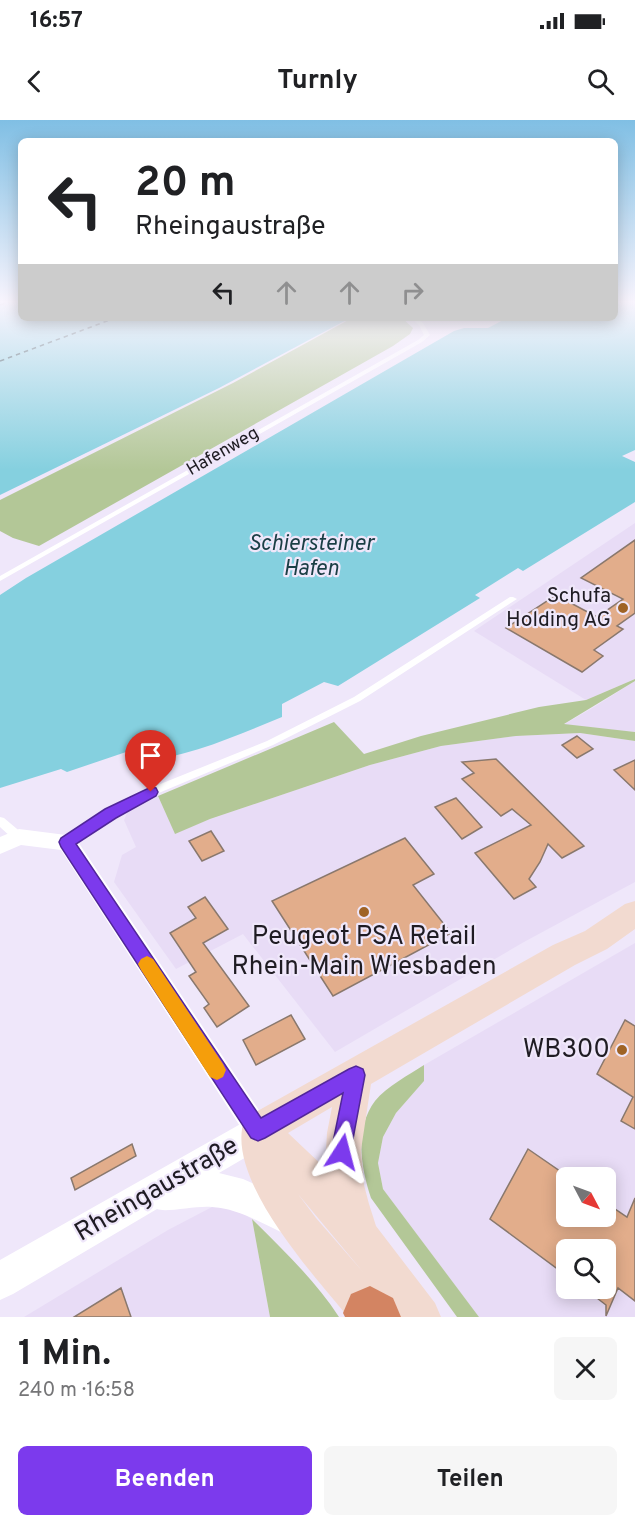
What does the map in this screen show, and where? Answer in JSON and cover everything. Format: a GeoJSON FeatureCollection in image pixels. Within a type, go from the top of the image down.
{"type":"FeatureCollection","features":[{"type":"Feature","properties":{"kind":"main road","name":"Rheingaustraße"},"geometry":{"type":"LineString","coordinates":[[258,1131],[564,954],[596,940],[629,917]]}},
{"type":"Feature","properties":{"kind":"main road"},"geometry":{"type":"LineString","coordinates":[[356,1075],[345,1130],[342,1166],[347,1200],[363,1241]]}},
{"type":"Feature","properties":{"kind":"main road"},"geometry":{"type":"LineString","coordinates":[[258,1131],[263,1164],[278,1198],[291,1219],[372,1316]]}},
{"type":"Feature","properties":{"kind":"main road"},"geometry":{"type":"LineString","coordinates":[[258,1131],[300,1167],[363,1241],[420,1317]]}},
{"type":"Feature","properties":{"kind":"street"},"geometry":{"type":"LineString","coordinates":[[0,846],[20,837],[67,842],[258,1131]]}},
{"type":"Feature","properties":{"kind":"street","name":"Rheingaustraße"},"geometry":{"type":"LineString","coordinates":[[0,1281],[258,1131]]}},
{"type":"Feature","properties":{"kind":"street"},"geometry":{"type":"LineString","coordinates":[[143,1198],[180,1189],[206,1187],[240,1195],[291,1219]]}},
{"type":"Feature","properties":{"kind":"lane","name":"Hafenweg"},"geometry":{"type":"LineString","coordinates":[[0,579],[390,358]]}},
{"type":"Feature","properties":{"kind":"lane"},"geometry":{"type":"LineString","coordinates":[[67,842],[110,814],[151,792],[285,736],[357,699],[513,599]]}},
{"type":"Feature","properties":{"kind":"lane"},"geometry":{"type":"LineString","coordinates":[[0,820],[20,837]]}},
{"type":"Feature","properties":{"kind":"shaded area"},"geometry":{"type":"Polygon","coordinates":[[[635,523],[635,679],[586,700],[474,631],[635,523]]]}},
{"type":"Feature","properties":{"kind":"shaded area"},"geometry":{"type":"Polygon","coordinates":[[[635,681],[635,732],[563,725],[594,707],[635,681]]]}},
{"type":"Feature","properties":{"kind":"shaded area"},"geometry":{"type":"Polygon","coordinates":[[[580,733],[635,741],[635,882],[524,942],[335,1052],[243,934],[176,969],[114,882],[122,855],[136,847],[124,820],[127,813],[158,796],[175,833],[370,765],[441,746],[516,736],[580,733]]]}},
{"type":"Feature","properties":{"kind":"shaded area"},"geometry":{"type":"Polygon","coordinates":[[[635,943],[635,1317],[479,1317],[383,1189],[378,1163],[383,1137],[396,1113],[424,1081],[424,1065],[635,943]]]}},
{"type":"Feature","properties":{"kind":"shaded area"},"geometry":{"type":"Polygon","coordinates":[[[212,1207],[237,1210],[252,1219],[270,1317],[24,1317],[168,1230],[212,1207]]]}},
{"type":"Feature","properties":{"kind":"green space"},"geometry":{"type":"Polygon","coordinates":[[[279,358],[372,358],[39,546],[13,538],[0,531],[0,500],[279,358]]]}},
{"type":"Feature","properties":{"kind":"green space"},"geometry":{"type":"Polygon","coordinates":[[[635,679],[564,724],[635,732],[635,741],[580,733],[516,736],[441,746],[370,765],[210,819],[175,834],[158,796],[334,722],[364,754],[421,736],[539,707],[586,700],[635,679]]]}},
{"type":"Feature","properties":{"kind":"green space"},"geometry":{"type":"Polygon","coordinates":[[[424,1065],[424,1081],[396,1113],[383,1137],[378,1163],[383,1189],[479,1317],[457,1317],[371,1198],[364,1174],[361,1149],[368,1112],[386,1090],[424,1065]]]}},
{"type":"Feature","properties":{"kind":"green space"},"geometry":{"type":"Polygon","coordinates":[[[252,1219],[309,1278],[339,1317],[270,1317],[252,1219]]]}},
{"type":"Feature","properties":{"kind":"water"},"geometry":{"type":"Polygon","coordinates":[[[0,358],[275,358],[219,388],[0,495],[0,358]]]}},
{"type":"Feature","properties":{"kind":"water","name":"Schiersteiner Hafen"},"geometry":{"type":"Polygon","coordinates":[[[407,358],[635,358],[635,450],[622,456],[635,462],[635,502],[523,571],[518,568],[475,595],[480,598],[338,686],[324,682],[282,704],[282,717],[211,745],[175,756],[137,762],[132,750],[67,772],[61,769],[0,788],[0,595],[407,358]]]}},
{"type":"Feature","properties":{"kind":"building"},"geometry":{"type":"Polygon","coordinates":[[[635,540],[635,613],[617,626],[623,629],[594,650],[603,656],[582,672],[506,628],[556,595],[597,617],[623,599],[581,578],[635,540]]]}},
{"type":"Feature","properties":{"kind":"building"},"geometry":{"type":"Polygon","coordinates":[[[577,736],[593,749],[577,758],[562,745],[577,736]]]}},
{"type":"Feature","properties":{"kind":"building"},"geometry":{"type":"Polygon","coordinates":[[[496,759],[584,846],[562,858],[548,844],[529,879],[536,887],[514,899],[475,853],[531,825],[512,809],[501,816],[462,779],[474,773],[462,762],[496,759]]]}},
{"type":"Feature","properties":{"kind":"building"},"geometry":{"type":"Polygon","coordinates":[[[635,760],[635,790],[614,770],[635,760]]]}},
{"type":"Feature","properties":{"kind":"building"},"geometry":{"type":"Polygon","coordinates":[[[456,798],[482,827],[462,839],[435,807],[456,798]]]}},
{"type":"Feature","properties":{"kind":"building"},"geometry":{"type":"Polygon","coordinates":[[[211,831],[224,851],[202,861],[189,841],[211,831]]]}},
{"type":"Feature","properties":{"kind":"building"},"geometry":{"type":"Polygon","coordinates":[[[405,838],[434,874],[413,885],[451,933],[333,996],[272,901],[405,838]]]}},
{"type":"Feature","properties":{"kind":"building"},"geometry":{"type":"Polygon","coordinates":[[[205,897],[228,929],[203,943],[249,1006],[217,1027],[204,1008],[209,1004],[189,976],[196,972],[170,933],[196,918],[188,907],[205,897]]]}},
{"type":"Feature","properties":{"kind":"building"},"geometry":{"type":"Polygon","coordinates":[[[291,1015],[305,1039],[256,1065],[243,1040],[291,1015]]]}},
{"type":"Feature","properties":{"kind":"building","name":"WB300"},"geometry":{"type":"Polygon","coordinates":[[[625,1020],[635,1026],[635,1129],[621,1121],[633,1097],[597,1074],[625,1020]]]}},
{"type":"Feature","properties":{"kind":"building"},"geometry":{"type":"Polygon","coordinates":[[[132,1144],[136,1156],[75,1190],[71,1178],[132,1144]]]}},
{"type":"Feature","properties":{"kind":"building"},"geometry":{"type":"Polygon","coordinates":[[[528,1149],[556,1168],[556,1227],[616,1227],[616,1210],[627,1217],[635,1198],[635,1301],[618,1288],[616,1293],[616,1239],[556,1239],[556,1268],[490,1219],[528,1149]]]}},
{"type":"Feature","properties":{"kind":"building"},"geometry":{"type":"Polygon","coordinates":[[[121,1288],[131,1317],[74,1317],[121,1288]]]}},
{"type":"Feature","properties":{"kind":"building"},"geometry":{"type":"Polygon","coordinates":[[[598,1299],[613,1299],[606,1316],[606,1305],[598,1299]]]}},
{"type":"Feature","properties":{"kind":"ferry route"},"geometry":{"type":"LineString","coordinates":[[0,361],[8,358]]}},
{"type":"Feature","properties":{"kind":"slow traffic"},"geometry":{"type":"LineString","coordinates":[[147,964],[217,1070]]}},
{"type":"Feature","properties":{"kind":"place","name":"Schufa Holding AG"},"geometry":{"type":"Point","coordinates":[623,608]}},
{"type":"Feature","properties":{"kind":"place","name":"Peugeot PSA Retail Rhein-Main Wiesbaden"},"geometry":{"type":"Point","coordinates":[364,912]}},
{"type":"Feature","properties":{"kind":"place","name":"WB300"},"geometry":{"type":"Point","coordinates":[622,1050]}},
{"type":"Feature","properties":{"kind":"route"},"geometry":{"type":"LineString","coordinates":[[151,792],[110,814],[67,842],[258,1131],[356,1075],[342,1152]]}}]}
